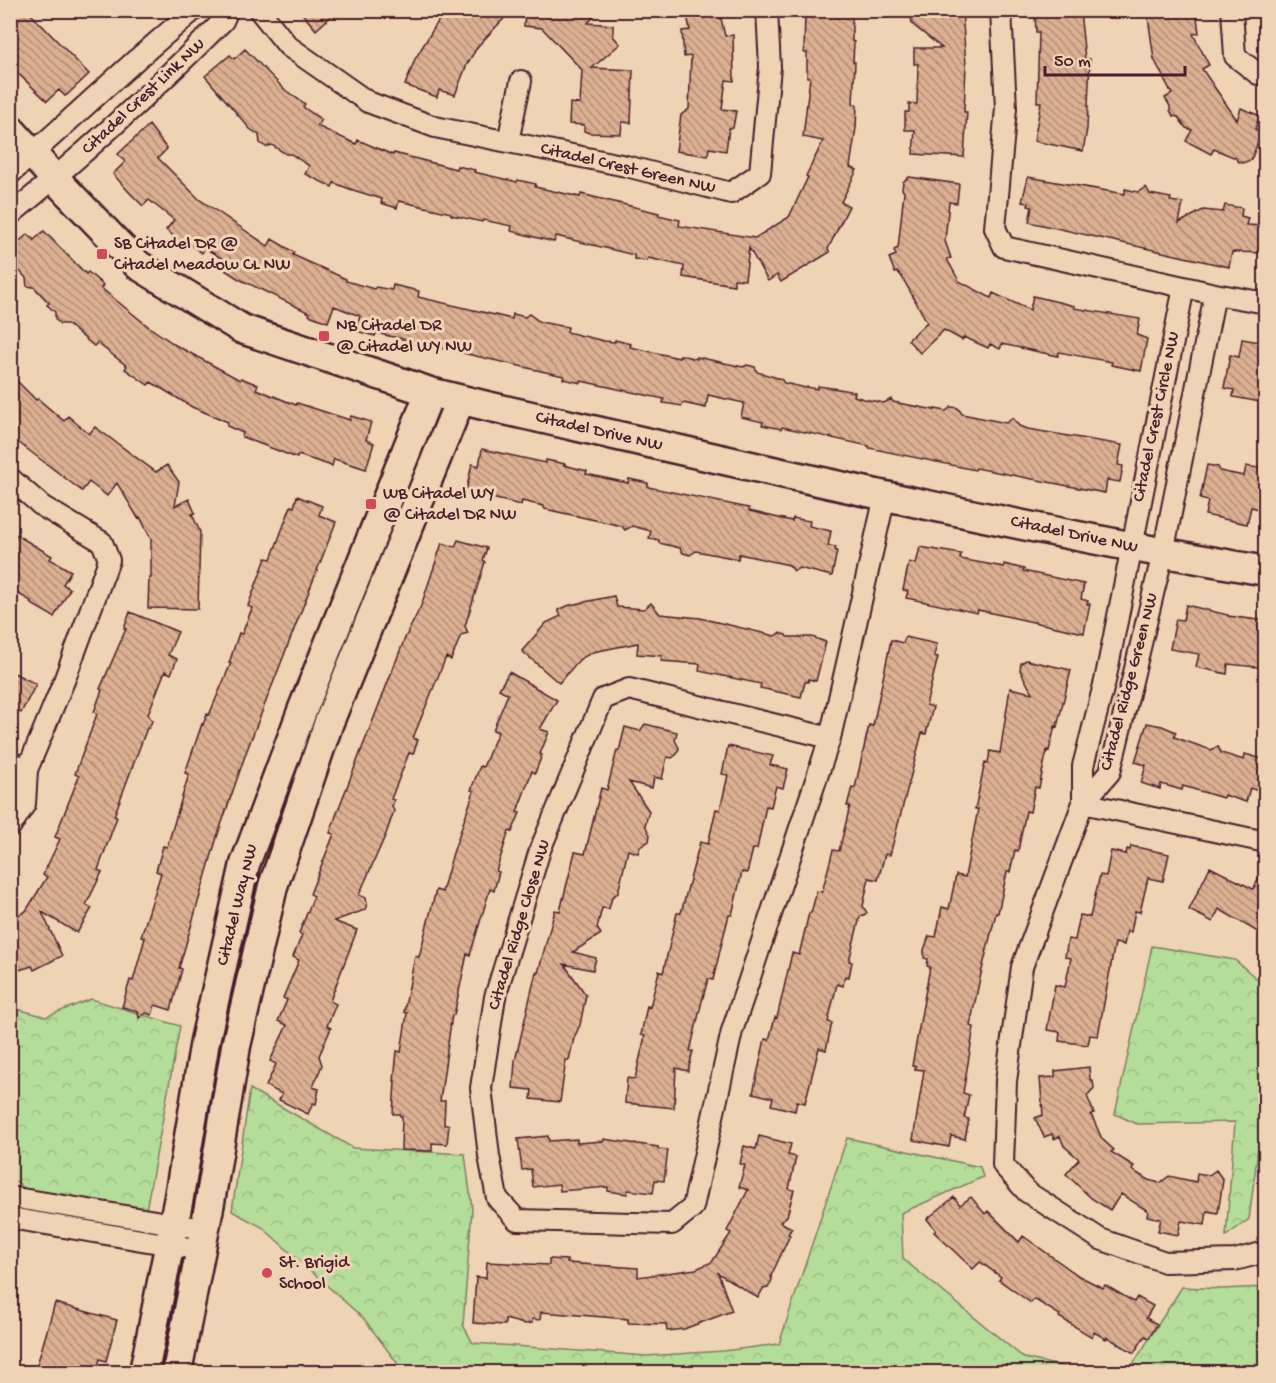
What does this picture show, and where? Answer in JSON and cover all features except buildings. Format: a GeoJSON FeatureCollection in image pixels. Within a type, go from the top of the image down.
{"type":"FeatureCollection","features":[{"type":"Feature","properties":{"kind":"street","name":"Citadel Crest Link NW"},"geometry":{"type":"LineString","coordinates":[[10,174],[194,10]]}},
{"type":"Feature","properties":{"kind":"street","name":"Citadel Crest Link NW"},"geometry":{"type":"LineString","coordinates":[[10,215],[55,179],[159,85],[224,21],[228,10]]}},
{"type":"Feature","properties":{"kind":"street","name":"Citadel Crest Green NW"},"geometry":{"type":"LineString","coordinates":[[259,10],[288,46],[368,102],[435,127],[626,166],[731,193],[760,173],[770,67],[767,10]]}},
{"type":"Feature","properties":{"kind":"street"},"geometry":{"type":"LineString","coordinates":[[1001,10],[1006,108],[995,228],[1004,247],[1215,294],[1266,303]]}},
{"type":"Feature","properties":{"kind":"street"},"geometry":{"type":"LineString","coordinates":[[1232,10],[1235,56],[1258,74],[1266,74]]}},
{"type":"Feature","properties":{"kind":"street"},"geometry":{"type":"LineString","coordinates":[[508,141],[521,81]]}},
{"type":"Feature","properties":{"kind":"street","name":"Citadel Drive NW"},"geometry":{"type":"LineString","coordinates":[[10,129],[138,265],[242,329],[429,392],[460,400],[885,496],[1131,547],[1266,571]]}},
{"type":"Feature","properties":{"kind":"street","name":"Citadel Crest Circle NW"},"geometry":{"type":"LineString","coordinates":[[1131,547],[1184,287]]}},
{"type":"Feature","properties":{"kind":"street","name":"Citadel Crest Circle NW"},"geometry":{"type":"LineString","coordinates":[[1163,553],[1215,294]]}},
{"type":"Feature","properties":{"kind":"street","name":"Citadel Way NW"},"geometry":{"type":"LineString","coordinates":[[144,1372],[172,1234],[205,1041],[245,864],[302,711],[429,392]]}},
{"type":"Feature","properties":{"kind":"street","name":"Citadel Way NW"},"geometry":{"type":"LineString","coordinates":[[177,1372],[236,1046],[273,886],[329,722],[460,400]]}},
{"type":"Feature","properties":{"kind":"street"},"geometry":{"type":"LineString","coordinates":[[10,478],[42,506],[102,542],[110,560],[64,681],[19,766],[25,804],[10,826]]}},
{"type":"Feature","properties":{"kind":"street","name":"Citadel Ridge Close NW"},"geometry":{"type":"LineString","coordinates":[[830,738],[629,689],[603,699],[540,850],[495,997],[481,1088],[489,1156],[497,1198],[517,1220],[672,1224],[693,1207],[732,1031],[830,738],[885,496]]}},
{"type":"Feature","properties":{"kind":"street","name":"Citadel Ridge Green NW"},"geometry":{"type":"LineString","coordinates":[[1131,547],[1105,681],[1083,766],[1083,803],[1022,967],[1006,1081],[1003,1165],[1027,1192],[1100,1239],[1165,1262],[1236,1260],[1265,1252]]}},
{"type":"Feature","properties":{"kind":"street","name":"Citadel Ridge Green NW"},"geometry":{"type":"LineString","coordinates":[[1083,803],[1110,772],[1163,553]]}},
{"type":"Feature","properties":{"kind":"street"},"geometry":{"type":"LineString","coordinates":[[302,711],[329,722]]}},
{"type":"Feature","properties":{"kind":"street"},"geometry":{"type":"LineString","coordinates":[[1083,803],[1266,842]]}},
{"type":"Feature","properties":{"kind":"street"},"geometry":{"type":"LineString","coordinates":[[205,1041],[236,1046]]}},
{"type":"Feature","properties":{"kind":"street"},"geometry":{"type":"LineString","coordinates":[[10,1197],[202,1240]]}},
{"type":"Feature","properties":{"kind":"street"},"geometry":{"type":"LineString","coordinates":[[10,1218],[172,1234]]}},
{"type":"Feature","properties":{"kind":"green space"},"geometry":{"type":"Polygon","coordinates":[[[1152,946],[1235,960],[1265,986],[1265,1094],[1249,1219],[1226,1236],[1235,1122],[1137,1124],[1115,1114],[1152,946]]]}},
{"type":"Feature","properties":{"kind":"green space"},"geometry":{"type":"Polygon","coordinates":[[[91,999],[180,1026],[146,1210],[26,1190],[11,1180],[10,1007],[46,1017],[91,999]]]}},
{"type":"Feature","properties":{"kind":"green space"},"geometry":{"type":"Polygon","coordinates":[[[250,1089],[353,1148],[465,1154],[472,1209],[463,1325],[473,1343],[646,1356],[723,1351],[779,1344],[847,1138],[980,1167],[983,1177],[901,1213],[903,1259],[1024,1358],[1087,1372],[404,1372],[364,1319],[262,1227],[232,1211],[250,1089]]]}},
{"type":"Feature","properties":{"kind":"green space"},"geometry":{"type":"Polygon","coordinates":[[[1182,1287],[1222,1289],[1265,1287],[1265,1372],[1128,1372],[1182,1287]]]}},
{"type":"Feature","properties":{"kind":"place","name":"SB Citadel DR @ Citadel Meadow CL NW"},"geometry":{"type":"Point","coordinates":[102,254]}},
{"type":"Feature","properties":{"kind":"place","name":"NB Citadel DR @ Citadel WY NW"},"geometry":{"type":"Point","coordinates":[324,336]}},
{"type":"Feature","properties":{"kind":"place","name":"WB Citadel WY @ Citadel DR NW"},"geometry":{"type":"Point","coordinates":[371,504]}},
{"type":"Feature","properties":{"kind":"place","name":"St. Brigid School"},"geometry":{"type":"Point","coordinates":[267,1273]}}]}
